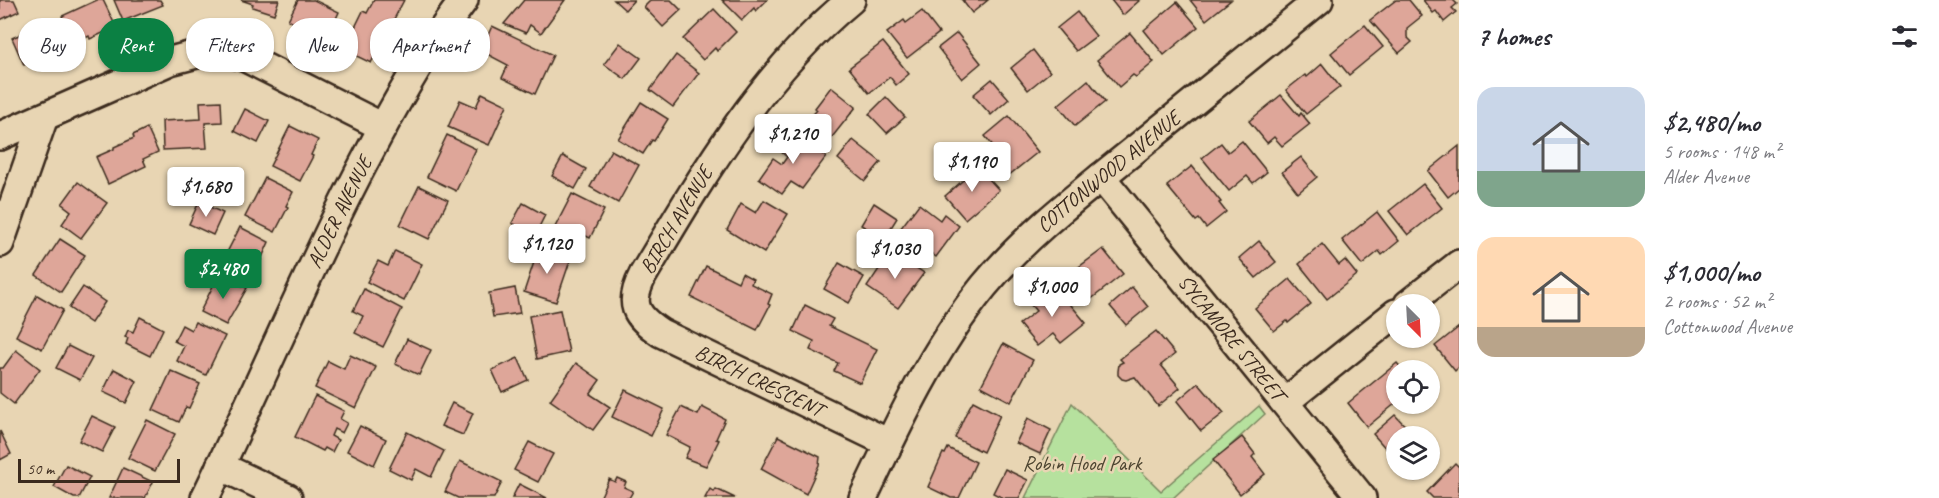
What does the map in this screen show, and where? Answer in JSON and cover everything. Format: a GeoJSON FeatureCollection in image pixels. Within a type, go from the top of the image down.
{"type":"FeatureCollection","features":[{"type":"Feature","properties":{"kind":"street","name":"ALDER AVENUE"},"geometry":{"type":"LineString","coordinates":[[205,498],[315,262],[383,127],[418,66],[464,0]]}},
{"type":"Feature","properties":{"kind":"street","name":"BIRCH AVENUE"},"geometry":{"type":"LineString","coordinates":[[636,311],[635,299],[643,274],[727,138],[794,55],[851,0]]}},
{"type":"Feature","properties":{"kind":"street","name":"COTTONWOOD AVENUE"},"geometry":{"type":"LineString","coordinates":[[863,498],[889,443],[938,352],[958,320],[1011,255],[1101,177],[1319,0]]}},
{"type":"Feature","properties":{"kind":"street"},"geometry":{"type":"LineString","coordinates":[[0,136],[170,61],[204,52],[224,52],[242,56],[383,127]]}},
{"type":"Feature","properties":{"kind":"street"},"geometry":{"type":"LineString","coordinates":[[0,243],[44,117]]}},
{"type":"Feature","properties":{"kind":"street","name":"SYCAMORE STREET"},"geometry":{"type":"LineString","coordinates":[[1101,177],[1362,498]]}},
{"type":"Feature","properties":{"kind":"street"},"geometry":{"type":"LineString","coordinates":[[1421,294],[1459,264]]}},
{"type":"Feature","properties":{"kind":"street","name":"BIRCH CRESCENT"},"geometry":{"type":"LineString","coordinates":[[636,311],[645,322],[661,333],[889,443]]}},
{"type":"Feature","properties":{"kind":"street"},"geometry":{"type":"LineString","coordinates":[[1285,402],[1386,321]]}},
{"type":"Feature","properties":{"kind":"street"},"geometry":{"type":"LineString","coordinates":[[220,466],[288,498]]}},
{"type":"Feature","properties":{"kind":"green space","name":"Robin Hood Park"},"geometry":{"type":"Polygon","coordinates":[[[1072,403],[1161,491],[1259,406],[1265,414],[1173,498],[1025,498],[1072,403]]]}},
{"type":"Feature","properties":{"kind":"building"},"geometry":{"type":"Polygon","coordinates":[[[0,0],[14,0],[19,11],[0,20],[0,0]]]}},
{"type":"Feature","properties":{"kind":"building"},"geometry":{"type":"Polygon","coordinates":[[[97,0],[103,0],[112,18],[98,18],[98,35],[90,39],[89,36],[86,38],[86,18],[63,18],[62,16],[97,0]]]}},
{"type":"Feature","properties":{"kind":"building"},"geometry":{"type":"Polygon","coordinates":[[[114,0],[160,0],[163,5],[130,18],[122,18],[114,0]]]}},
{"type":"Feature","properties":{"kind":"building"},"geometry":{"type":"Polygon","coordinates":[[[241,0],[279,0],[274,14],[252,7],[253,4],[241,0]]]}},
{"type":"Feature","properties":{"kind":"building"},"geometry":{"type":"Polygon","coordinates":[[[298,0],[314,0],[339,12],[336,18],[289,18],[298,0]]]}},
{"type":"Feature","properties":{"kind":"building"},"geometry":{"type":"Polygon","coordinates":[[[374,0],[404,0],[395,18],[370,18],[370,63],[358,57],[358,21],[363,11],[367,13],[374,0]]]}},
{"type":"Feature","properties":{"kind":"building"},"geometry":{"type":"Polygon","coordinates":[[[524,0],[565,0],[541,33],[530,25],[526,33],[504,24],[524,0]]]}},
{"type":"Feature","properties":{"kind":"building"},"geometry":{"type":"Polygon","coordinates":[[[614,0],[634,0],[625,10],[614,0]]]}},
{"type":"Feature","properties":{"kind":"building"},"geometry":{"type":"Polygon","coordinates":[[[651,0],[671,0],[681,10],[663,27],[644,7],[651,0]]]}},
{"type":"Feature","properties":{"kind":"building"},"geometry":{"type":"Polygon","coordinates":[[[722,0],[767,0],[756,11],[754,8],[742,20],[722,0]]]}},
{"type":"Feature","properties":{"kind":"building"},"geometry":{"type":"Polygon","coordinates":[[[962,0],[988,0],[972,13],[962,0]]]}},
{"type":"Feature","properties":{"kind":"building"},"geometry":{"type":"Polygon","coordinates":[[[1111,0],[1140,0],[1123,15],[1111,0]]]}},
{"type":"Feature","properties":{"kind":"building"},"geometry":{"type":"Polygon","coordinates":[[[1190,0],[1231,0],[1206,20],[1190,0]]]}},
{"type":"Feature","properties":{"kind":"building"},"geometry":{"type":"Polygon","coordinates":[[[1396,0],[1409,0],[1422,16],[1407,28],[1407,37],[1412,42],[1399,53],[1370,20],[1396,0]]]}},
{"type":"Feature","properties":{"kind":"building"},"geometry":{"type":"Polygon","coordinates":[[[1423,0],[1453,0],[1457,4],[1452,8],[1456,12],[1444,22],[1436,11],[1433,13],[1423,0]]]}},
{"type":"Feature","properties":{"kind":"building"},"geometry":{"type":"Polygon","coordinates":[[[1177,2],[1198,27],[1164,55],[1144,30],[1177,2]]]}},
{"type":"Feature","properties":{"kind":"building"},"geometry":{"type":"Polygon","coordinates":[[[714,9],[736,32],[717,51],[715,48],[703,60],[683,39],[714,9]]]}},
{"type":"Feature","properties":{"kind":"building"},"geometry":{"type":"Polygon","coordinates":[[[922,11],[939,33],[907,58],[887,33],[904,20],[906,23],[922,11]]]}},
{"type":"Feature","properties":{"kind":"building"},"geometry":{"type":"Polygon","coordinates":[[[1077,12],[1096,36],[1076,51],[1057,28],[1077,12]]]}},
{"type":"Feature","properties":{"kind":"building"},"geometry":{"type":"Polygon","coordinates":[[[1365,25],[1383,47],[1349,75],[1331,53],[1365,25]]]}},
{"type":"Feature","properties":{"kind":"building"},"geometry":{"type":"Polygon","coordinates":[[[492,26],[553,55],[535,94],[502,78],[508,65],[490,56],[492,26]]]}},
{"type":"Feature","properties":{"kind":"building"},"geometry":{"type":"Polygon","coordinates":[[[957,33],[981,63],[962,79],[938,48],[957,33]]]}},
{"type":"Feature","properties":{"kind":"building"},"geometry":{"type":"Polygon","coordinates":[[[1130,33],[1154,62],[1119,87],[1097,60],[1130,33]]]}},
{"type":"Feature","properties":{"kind":"building"},"geometry":{"type":"Polygon","coordinates":[[[18,35],[18,52],[12,38],[18,35]]]}},
{"type":"Feature","properties":{"kind":"building"},"geometry":{"type":"Polygon","coordinates":[[[883,42],[909,74],[896,85],[890,77],[869,93],[849,68],[883,42]]]}},
{"type":"Feature","properties":{"kind":"building"},"geometry":{"type":"Polygon","coordinates":[[[620,43],[641,58],[625,79],[604,64],[620,43]]]}},
{"type":"Feature","properties":{"kind":"building"},"geometry":{"type":"Polygon","coordinates":[[[1033,50],[1050,72],[1028,90],[1011,68],[1033,50]]]}},
{"type":"Feature","properties":{"kind":"building"},"geometry":{"type":"Polygon","coordinates":[[[676,55],[699,73],[673,107],[650,90],[676,55]]]}},
{"type":"Feature","properties":{"kind":"building"},"geometry":{"type":"Polygon","coordinates":[[[1322,64],[1340,87],[1306,114],[1286,90],[1322,64]]]}},
{"type":"Feature","properties":{"kind":"building"},"geometry":{"type":"Polygon","coordinates":[[[992,79],[1009,99],[991,115],[973,95],[992,79]]]}},
{"type":"Feature","properties":{"kind":"building"},"geometry":{"type":"Polygon","coordinates":[[[1088,80],[1105,102],[1075,126],[1058,105],[1088,80]]]}},
{"type":"Feature","properties":{"kind":"building"},"geometry":{"type":"Polygon","coordinates":[[[831,87],[856,107],[829,141],[806,122],[817,110],[815,108],[831,87]]]}},
{"type":"Feature","properties":{"kind":"building"},"geometry":{"type":"Polygon","coordinates":[[[482,93],[507,105],[489,145],[448,127],[460,100],[476,107],[482,93]]]}},
{"type":"Feature","properties":{"kind":"building"},"geometry":{"type":"Polygon","coordinates":[[[1281,95],[1299,116],[1301,113],[1310,124],[1282,146],[1274,137],[1267,143],[1249,121],[1281,95]]]}},
{"type":"Feature","properties":{"kind":"building"},"geometry":{"type":"Polygon","coordinates":[[[886,97],[905,117],[887,133],[869,114],[886,97]]]}},
{"type":"Feature","properties":{"kind":"building"},"geometry":{"type":"Polygon","coordinates":[[[221,101],[222,122],[205,123],[207,148],[163,150],[162,121],[201,119],[200,102],[221,101]]]}},
{"type":"Feature","properties":{"kind":"building"},"geometry":{"type":"Polygon","coordinates":[[[641,102],[668,119],[643,154],[618,139],[641,102]]]}},
{"type":"Feature","properties":{"kind":"building"},"geometry":{"type":"Polygon","coordinates":[[[245,109],[269,121],[258,143],[234,131],[245,109]]]}},
{"type":"Feature","properties":{"kind":"building"},"geometry":{"type":"Polygon","coordinates":[[[1009,116],[1038,152],[1008,176],[997,163],[1003,158],[985,136],[1009,116]]]}},
{"type":"Feature","properties":{"kind":"building"},"geometry":{"type":"Polygon","coordinates":[[[290,126],[318,140],[311,155],[313,156],[300,181],[270,166],[290,126]]]}},
{"type":"Feature","properties":{"kind":"building"},"geometry":{"type":"Polygon","coordinates":[[[147,128],[158,152],[143,159],[146,166],[108,184],[96,157],[134,138],[133,135],[147,128]]]}},
{"type":"Feature","properties":{"kind":"building"},"geometry":{"type":"Polygon","coordinates":[[[793,131],[826,157],[802,189],[791,182],[782,194],[759,178],[773,158],[782,164],[787,157],[779,150],[793,131]]]}},
{"type":"Feature","properties":{"kind":"building"},"geometry":{"type":"Polygon","coordinates":[[[447,135],[476,149],[456,191],[427,177],[447,135]]]}},
{"type":"Feature","properties":{"kind":"building"},"geometry":{"type":"Polygon","coordinates":[[[853,140],[881,162],[865,181],[838,159],[853,140]]]}},
{"type":"Feature","properties":{"kind":"building"},"geometry":{"type":"Polygon","coordinates":[[[1242,141],[1267,172],[1253,183],[1247,176],[1229,191],[1202,158],[1221,143],[1228,152],[1242,141]]]}},
{"type":"Feature","properties":{"kind":"building"},"geometry":{"type":"Polygon","coordinates":[[[1459,146],[1459,188],[1448,197],[1428,171],[1459,146]]]}},
{"type":"Feature","properties":{"kind":"building"},"geometry":{"type":"Polygon","coordinates":[[[611,150],[639,165],[618,203],[590,187],[611,150]]]}},
{"type":"Feature","properties":{"kind":"building"},"geometry":{"type":"Polygon","coordinates":[[[563,156],[586,169],[575,189],[552,176],[563,156]]]}},
{"type":"Feature","properties":{"kind":"building"},"geometry":{"type":"Polygon","coordinates":[[[1301,157],[1317,177],[1298,193],[1282,172],[1301,157]]]}},
{"type":"Feature","properties":{"kind":"building"},"geometry":{"type":"Polygon","coordinates":[[[1192,166],[1221,202],[1219,203],[1226,212],[1206,228],[1199,219],[1196,221],[1167,186],[1192,166]]]}},
{"type":"Feature","properties":{"kind":"building"},"geometry":{"type":"Polygon","coordinates":[[[978,167],[999,190],[965,219],[945,196],[978,167]]]}},
{"type":"Feature","properties":{"kind":"building"},"geometry":{"type":"Polygon","coordinates":[[[265,178],[293,192],[275,232],[245,217],[265,178]]]}},
{"type":"Feature","properties":{"kind":"building"},"geometry":{"type":"Polygon","coordinates":[[[78,182],[107,203],[81,238],[62,224],[71,211],[62,204],[78,182]]]}},
{"type":"Feature","properties":{"kind":"building"},"geometry":{"type":"Polygon","coordinates":[[[1423,184],[1442,208],[1408,235],[1389,211],[1423,184]]]}},
{"type":"Feature","properties":{"kind":"building"},"geometry":{"type":"Polygon","coordinates":[[[419,186],[448,200],[429,239],[400,225],[419,186]]]}},
{"type":"Feature","properties":{"kind":"building"},"geometry":{"type":"Polygon","coordinates":[[[572,194],[604,210],[590,238],[582,234],[577,246],[552,233],[572,194]]]}},
{"type":"Feature","properties":{"kind":"building"},"geometry":{"type":"Polygon","coordinates":[[[764,200],[788,214],[764,253],[727,230],[741,204],[756,213],[764,200]]]}},
{"type":"Feature","properties":{"kind":"building"},"geometry":{"type":"Polygon","coordinates":[[[199,202],[223,213],[213,235],[189,224],[199,202]]]}},
{"type":"Feature","properties":{"kind":"building"},"geometry":{"type":"Polygon","coordinates":[[[523,203],[545,215],[535,235],[512,223],[523,203]]]}},
{"type":"Feature","properties":{"kind":"building"},"geometry":{"type":"Polygon","coordinates":[[[874,203],[897,218],[884,239],[861,225],[874,203]]]}},
{"type":"Feature","properties":{"kind":"building"},"geometry":{"type":"Polygon","coordinates":[[[919,204],[940,220],[944,214],[959,226],[936,257],[900,229],[919,204]]]}},
{"type":"Feature","properties":{"kind":"building"},"geometry":{"type":"Polygon","coordinates":[[[1377,212],[1399,241],[1382,255],[1379,251],[1362,265],[1342,240],[1377,212]]]}},
{"type":"Feature","properties":{"kind":"building"},"geometry":{"type":"Polygon","coordinates":[[[240,227],[269,242],[251,282],[220,266],[240,227]]]}},
{"type":"Feature","properties":{"kind":"building"},"geometry":{"type":"Polygon","coordinates":[[[60,239],[85,255],[61,292],[36,275],[60,239]]]}},
{"type":"Feature","properties":{"kind":"building"},"geometry":{"type":"Polygon","coordinates":[[[1259,241],[1276,262],[1256,278],[1239,258],[1259,241]]]}},
{"type":"Feature","properties":{"kind":"building"},"geometry":{"type":"Polygon","coordinates":[[[1322,244],[1339,265],[1345,260],[1357,275],[1327,299],[1299,264],[1322,244]]]}},
{"type":"Feature","properties":{"kind":"building"},"geometry":{"type":"Polygon","coordinates":[[[539,247],[571,258],[556,302],[524,292],[539,247]]]}},
{"type":"Feature","properties":{"kind":"building"},"geometry":{"type":"Polygon","coordinates":[[[1103,249],[1123,274],[1085,304],[1064,278],[1103,249]]]}},
{"type":"Feature","properties":{"kind":"building"},"geometry":{"type":"Polygon","coordinates":[[[395,251],[422,264],[404,301],[367,282],[378,261],[388,266],[395,251]]]}},
{"type":"Feature","properties":{"kind":"building"},"geometry":{"type":"Polygon","coordinates":[[[891,251],[924,273],[898,308],[867,287],[891,251]]]}},
{"type":"Feature","properties":{"kind":"building"},"geometry":{"type":"Polygon","coordinates":[[[839,263],[864,277],[849,303],[824,289],[839,263]]]}},
{"type":"Feature","properties":{"kind":"building"},"geometry":{"type":"Polygon","coordinates":[[[706,266],[738,282],[742,273],[753,279],[751,284],[772,294],[768,304],[770,305],[757,330],[691,297],[706,266]]]}},
{"type":"Feature","properties":{"kind":"building"},"geometry":{"type":"Polygon","coordinates":[[[219,274],[247,288],[226,325],[200,312],[219,274]]]}},
{"type":"Feature","properties":{"kind":"building"},"geometry":{"type":"Polygon","coordinates":[[[1290,279],[1311,304],[1274,331],[1255,308],[1290,279]]]}},
{"type":"Feature","properties":{"kind":"building"},"geometry":{"type":"Polygon","coordinates":[[[1055,286],[1086,323],[1061,343],[1053,334],[1037,346],[1019,324],[1036,311],[1031,305],[1055,286]]]}},
{"type":"Feature","properties":{"kind":"building"},"geometry":{"type":"Polygon","coordinates":[[[83,287],[105,302],[91,323],[69,308],[83,287]]]}},
{"type":"Feature","properties":{"kind":"building"},"geometry":{"type":"Polygon","coordinates":[[[1132,287],[1148,307],[1126,325],[1110,306],[1132,287]]]}},
{"type":"Feature","properties":{"kind":"building"},"geometry":{"type":"Polygon","coordinates":[[[515,288],[520,313],[493,317],[489,293],[515,288]]]}},
{"type":"Feature","properties":{"kind":"building"},"geometry":{"type":"Polygon","coordinates":[[[364,289],[402,309],[383,347],[355,333],[363,316],[353,311],[364,289]]]}},
{"type":"Feature","properties":{"kind":"building"},"geometry":{"type":"Polygon","coordinates":[[[37,295],[63,310],[42,349],[16,336],[37,295]]]}},
{"type":"Feature","properties":{"kind":"building"},"geometry":{"type":"Polygon","coordinates":[[[805,305],[833,319],[829,326],[877,349],[860,383],[834,371],[838,363],[810,350],[814,341],[793,331],[805,305]]]}},
{"type":"Feature","properties":{"kind":"building"},"geometry":{"type":"Polygon","coordinates":[[[560,310],[569,352],[537,359],[529,316],[560,310]]]}},
{"type":"Feature","properties":{"kind":"building"},"geometry":{"type":"Polygon","coordinates":[[[140,317],[163,329],[150,356],[126,344],[128,338],[125,337],[128,330],[133,332],[140,317]]]}},
{"type":"Feature","properties":{"kind":"building"},"geometry":{"type":"Polygon","coordinates":[[[195,322],[225,336],[206,375],[177,361],[184,346],[174,341],[182,325],[191,330],[195,322]]]}},
{"type":"Feature","properties":{"kind":"building"},"geometry":{"type":"Polygon","coordinates":[[[1459,327],[1459,367],[1455,371],[1437,348],[1440,348],[1440,342],[1459,327]]]}},
{"type":"Feature","properties":{"kind":"building"},"geometry":{"type":"Polygon","coordinates":[[[1156,331],[1175,354],[1161,365],[1180,388],[1158,406],[1135,377],[1126,380],[1118,375],[1119,364],[1123,362],[1120,359],[1156,331]]]}},
{"type":"Feature","properties":{"kind":"building"},"geometry":{"type":"Polygon","coordinates":[[[407,339],[431,350],[419,375],[395,364],[407,339]]]}},
{"type":"Feature","properties":{"kind":"building"},"geometry":{"type":"Polygon","coordinates":[[[1003,344],[1033,360],[1011,402],[981,386],[1003,344]]]}},
{"type":"Feature","properties":{"kind":"building"},"geometry":{"type":"Polygon","coordinates":[[[68,346],[92,358],[80,380],[56,368],[68,346]]]}},
{"type":"Feature","properties":{"kind":"building"},"geometry":{"type":"Polygon","coordinates":[[[16,350],[40,369],[14,404],[0,393],[0,368],[3,368],[16,350]]]}},
{"type":"Feature","properties":{"kind":"building"},"geometry":{"type":"Polygon","coordinates":[[[350,355],[376,367],[356,408],[315,388],[328,361],[344,369],[350,355]]]}},
{"type":"Feature","properties":{"kind":"building"},"geometry":{"type":"Polygon","coordinates":[[[518,358],[528,380],[502,392],[492,370],[518,358]]]}},
{"type":"Feature","properties":{"kind":"building"},"geometry":{"type":"Polygon","coordinates":[[[576,363],[600,380],[590,394],[610,407],[593,430],[550,400],[576,363]]]}},
{"type":"Feature","properties":{"kind":"building"},"geometry":{"type":"Polygon","coordinates":[[[114,369],[137,381],[126,403],[103,392],[114,369]]]}},
{"type":"Feature","properties":{"kind":"building"},"geometry":{"type":"Polygon","coordinates":[[[171,371],[200,384],[189,408],[186,407],[179,422],[153,410],[171,371]]]}},
{"type":"Feature","properties":{"kind":"building"},"geometry":{"type":"Polygon","coordinates":[[[1386,372],[1386,411],[1367,427],[1348,403],[1386,372]]]}},
{"type":"Feature","properties":{"kind":"building"},"geometry":{"type":"Polygon","coordinates":[[[1198,383],[1224,413],[1201,431],[1177,401],[1198,383]]]}},
{"type":"Feature","properties":{"kind":"building"},"geometry":{"type":"Polygon","coordinates":[[[625,390],[664,409],[651,436],[612,417],[625,390]]]}},
{"type":"Feature","properties":{"kind":"building"},"geometry":{"type":"Polygon","coordinates":[[[315,396],[344,411],[340,419],[347,423],[342,433],[334,429],[331,436],[338,440],[332,452],[325,448],[323,451],[295,437],[315,396]]]}},
{"type":"Feature","properties":{"kind":"building"},"geometry":{"type":"Polygon","coordinates":[[[973,401],[1000,415],[983,452],[955,438],[973,401]]]}},
{"type":"Feature","properties":{"kind":"building"},"geometry":{"type":"Polygon","coordinates":[[[452,403],[473,413],[463,435],[441,426],[452,403]]]}},
{"type":"Feature","properties":{"kind":"building"},"geometry":{"type":"Polygon","coordinates":[[[681,407],[698,415],[702,407],[725,419],[716,439],[719,440],[706,466],[685,458],[690,447],[666,435],[681,407]]]}},
{"type":"Feature","properties":{"kind":"building"},"geometry":{"type":"Polygon","coordinates":[[[1395,415],[1405,426],[1386,426],[1386,449],[1373,434],[1395,415]]]}},
{"type":"Feature","properties":{"kind":"building"},"geometry":{"type":"Polygon","coordinates":[[[92,416],[115,427],[102,452],[79,441],[92,416]]]}},
{"type":"Feature","properties":{"kind":"building"},"geometry":{"type":"Polygon","coordinates":[[[1028,418],[1051,430],[1040,454],[1016,443],[1028,418]]]}},
{"type":"Feature","properties":{"kind":"building"},"geometry":{"type":"Polygon","coordinates":[[[147,420],[175,434],[155,471],[128,458],[147,420]]]}},
{"type":"Feature","properties":{"kind":"building"},"geometry":{"type":"Polygon","coordinates":[[[360,426],[386,439],[374,465],[347,451],[360,426]]]}},
{"type":"Feature","properties":{"kind":"building"},"geometry":{"type":"Polygon","coordinates":[[[0,431],[11,454],[0,460],[0,431]]]}},
{"type":"Feature","properties":{"kind":"building"},"geometry":{"type":"Polygon","coordinates":[[[407,432],[444,451],[431,477],[416,469],[411,480],[389,469],[407,432]]]}},
{"type":"Feature","properties":{"kind":"building"},"geometry":{"type":"Polygon","coordinates":[[[778,436],[820,457],[819,465],[806,494],[761,469],[778,436]]]}},
{"type":"Feature","properties":{"kind":"building"},"geometry":{"type":"Polygon","coordinates":[[[1242,437],[1255,454],[1252,457],[1265,474],[1240,494],[1213,460],[1242,437]]]}},
{"type":"Feature","properties":{"kind":"building"},"geometry":{"type":"Polygon","coordinates":[[[529,442],[553,454],[538,482],[514,470],[529,442]]]}},
{"type":"Feature","properties":{"kind":"building"},"geometry":{"type":"Polygon","coordinates":[[[948,448],[976,462],[959,498],[951,498],[928,487],[943,453],[945,454],[948,448]]]}},
{"type":"Feature","properties":{"kind":"building"},"geometry":{"type":"Polygon","coordinates":[[[460,461],[502,482],[494,498],[458,498],[445,492],[460,461]]]}},
{"type":"Feature","properties":{"kind":"building"},"geometry":{"type":"Polygon","coordinates":[[[1455,463],[1459,467],[1459,498],[1433,498],[1427,492],[1455,463]]]}},
{"type":"Feature","properties":{"kind":"building"},"geometry":{"type":"Polygon","coordinates":[[[66,465],[90,477],[79,498],[74,498],[54,487],[66,465]]]}},
{"type":"Feature","properties":{"kind":"building"},"geometry":{"type":"Polygon","coordinates":[[[123,468],[153,482],[145,498],[109,498],[123,468]]]}},
{"type":"Feature","properties":{"kind":"building"},"geometry":{"type":"Polygon","coordinates":[[[1005,469],[1028,480],[1019,498],[1003,498],[993,493],[1005,469]]]}},
{"type":"Feature","properties":{"kind":"building"},"geometry":{"type":"Polygon","coordinates":[[[617,478],[626,482],[624,487],[633,491],[629,498],[600,498],[609,479],[615,482],[617,478]]]}},
{"type":"Feature","properties":{"kind":"building"},"geometry":{"type":"Polygon","coordinates":[[[519,484],[547,498],[512,498],[519,484]]]}},
{"type":"Feature","properties":{"kind":"building"},"geometry":{"type":"Polygon","coordinates":[[[710,489],[714,492],[716,489],[735,498],[705,498],[710,489]]]}}]}
